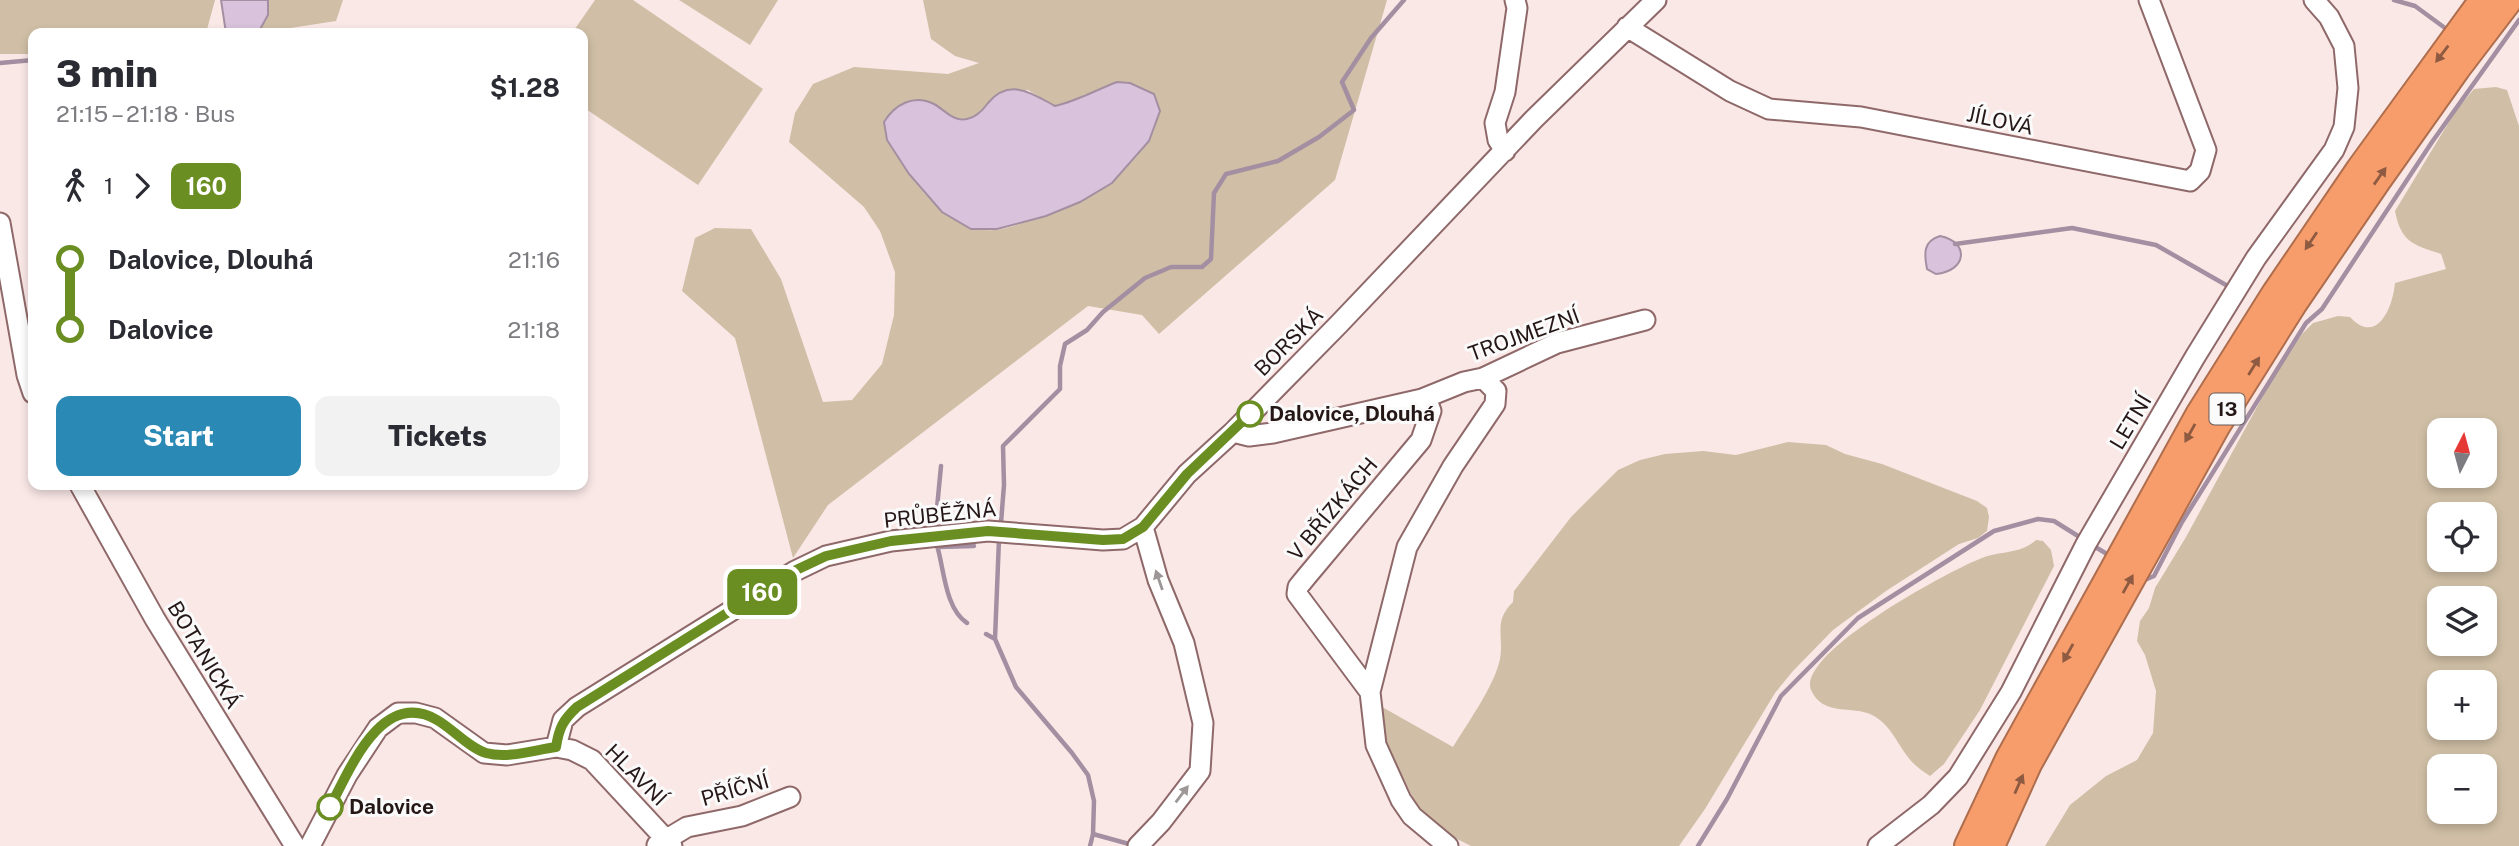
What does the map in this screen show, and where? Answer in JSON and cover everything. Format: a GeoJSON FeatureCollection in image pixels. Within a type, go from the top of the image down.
{"type":"FeatureCollection","features":[{"type":"Feature","properties":{"kind":"highway","name":"13"},"geometry":{"type":"LineString","coordinates":[[1968,846],[2010,758],[2199,415],[2275,294],[2360,169],[2483,0]]}},
{"type":"Feature","properties":{"kind":"highway","name":"13"},"geometry":{"type":"LineString","coordinates":[[1991,846],[2028,764],[2217,425],[2376,181],[2509,0]]}},
{"type":"Feature","properties":{"kind":"street"},"geometry":{"type":"LineString","coordinates":[[1505,151],[1497,140],[1495,123],[1505,92],[1516,0]]}},
{"type":"Feature","properties":{"kind":"street","name":"BORSKÁ"},"geometry":{"type":"LineString","coordinates":[[1143,527],[1187,474],[1233,432],[1534,119],[1656,0]]}},
{"type":"Feature","properties":{"kind":"street","name":"JÍLOVÁ"},"geometry":{"type":"LineString","coordinates":[[1627,27],[1730,92],[1769,109],[1861,117],[2190,181],[2200,171],[2206,150],[2149,0]]}},
{"type":"Feature","properties":{"kind":"street","name":"LETNÍ"},"geometry":{"type":"LineString","coordinates":[[1878,846],[1931,805],[1958,777],[2011,692],[2086,544],[2195,357],[2256,258],[2334,150],[2344,127],[2348,88],[2344,46],[2329,17],[2314,0]]}},
{"type":"Feature","properties":{"kind":"street"},"geometry":{"type":"LineString","coordinates":[[0,223],[28,378]]}},
{"type":"Feature","properties":{"kind":"street","name":"TROJMEZNÍ"},"geometry":{"type":"LineString","coordinates":[[1422,399],[1464,382],[1483,378],[1557,343],[1645,320]]}},
{"type":"Feature","properties":{"kind":"street"},"geometry":{"type":"LineString","coordinates":[[1448,846],[1412,816],[1401,800],[1376,746],[1370,692],[1406,547],[1453,466],[1495,404],[1496,391],[1483,378]]}},
{"type":"Feature","properties":{"kind":"street"},"geometry":{"type":"LineString","coordinates":[[1233,432],[1249,436],[1273,433],[1422,399]]}},
{"type":"Feature","properties":{"kind":"street","name":"V BŘÍZKÁCH"},"geometry":{"type":"LineString","coordinates":[[1370,692],[1297,594],[1298,587],[1421,440],[1432,411],[1422,399]]}},
{"type":"Feature","properties":{"kind":"street","name":"BOTANICKÁ"},"geometry":{"type":"LineString","coordinates":[[83,490],[155,619],[295,846]]}},
{"type":"Feature","properties":{"kind":"street"},"geometry":{"type":"LineString","coordinates":[[1138,846],[1161,822],[1200,771],[1203,723],[1184,643],[1158,580],[1143,527]]}},
{"type":"Feature","properties":{"kind":"street","name":"PRŮBĚŽNÁ"},"geometry":{"type":"LineString","coordinates":[[556,747],[563,720],[577,707],[794,571],[826,556],[891,541],[988,531],[1103,540],[1123,539],[1143,527]]}},
{"type":"Feature","properties":{"kind":"street","name":"HLAVNÍ"},"geometry":{"type":"LineString","coordinates":[[310,846],[360,751],[378,728],[398,713],[416,713],[435,718],[484,753],[507,755],[556,747],[572,750],[592,760],[664,844]]}},
{"type":"Feature","properties":{"kind":"street","name":"PŘÍČNÍ"},"geometry":{"type":"LineString","coordinates":[[664,844],[687,827],[742,816],[790,797]]}},
{"type":"Feature","properties":{"kind":"shaded area"},"geometry":{"type":"Polygon","coordinates":[[[0,0],[215,0],[207,28],[28,28],[28,54],[0,54],[0,0]]]}},
{"type":"Feature","properties":{"kind":"shaded area"},"geometry":{"type":"Polygon","coordinates":[[[221,0],[268,0],[268,15],[261,28],[225,28],[221,0]]]}},
{"type":"Feature","properties":{"kind":"shaded area"},"geometry":{"type":"Polygon","coordinates":[[[268,0],[343,0],[336,21],[290,28],[261,28],[268,15],[268,0]]]}},
{"type":"Feature","properties":{"kind":"shaded area"},"geometry":{"type":"Polygon","coordinates":[[[595,0],[633,0],[763,89],[698,185],[588,110],[588,28],[575,28],[595,0]]]}},
{"type":"Feature","properties":{"kind":"shaded area"},"geometry":{"type":"Polygon","coordinates":[[[679,0],[778,0],[750,45],[679,0]]]}},
{"type":"Feature","properties":{"kind":"shaded area"},"geometry":{"type":"Polygon","coordinates":[[[923,0],[1387,0],[1335,180],[1159,334],[1142,315],[1088,306],[828,505],[793,558],[735,338],[682,291],[695,238],[715,228],[751,229],[781,279],[823,402],[852,400],[882,364],[894,315],[895,272],[880,231],[864,207],[789,142],[795,113],[813,84],[854,67],[948,74],[979,63],[955,56],[931,39],[923,0]],[[1028,90],[991,100],[982,112],[967,119],[953,118],[932,103],[887,140],[905,168],[941,209],[970,226],[986,230],[1001,229],[1093,194],[1126,168],[1149,141],[1085,94],[1074,102],[1055,106],[1028,90]]]}},
{"type":"Feature","properties":{"kind":"shaded area"},"geometry":{"type":"Polygon","coordinates":[[[1117,82],[1130,83],[1154,94],[1160,111],[1149,141],[1112,183],[1080,202],[1046,216],[997,229],[971,229],[942,212],[909,174],[887,140],[884,122],[894,110],[906,102],[927,101],[953,117],[962,119],[977,115],[996,95],[1013,89],[1030,93],[1055,106],[1117,82]]]}},
{"type":"Feature","properties":{"kind":"shaded area"},"geometry":{"type":"Polygon","coordinates":[[[2496,87],[2507,90],[2519,126],[2519,846],[2045,846],[2070,805],[2106,776],[2137,760],[2153,733],[2156,691],[2145,655],[2137,641],[2140,621],[2149,608],[2155,588],[2275,374],[2302,334],[2313,323],[2338,316],[2350,317],[2360,325],[2368,327],[2376,325],[2387,312],[2395,283],[2446,269],[2441,254],[2416,245],[2405,236],[2395,211],[2455,112],[2474,89],[2496,87]]]}},
{"type":"Feature","properties":{"kind":"shaded area"},"geometry":{"type":"Polygon","coordinates":[[[1940,236],[1956,244],[1961,256],[1954,268],[1936,274],[1927,269],[1925,253],[1930,241],[1940,236]]]}},
{"type":"Feature","properties":{"kind":"shaded area"},"geometry":{"type":"Polygon","coordinates":[[[1788,442],[1826,445],[1977,501],[1987,508],[1987,531],[1978,538],[1959,544],[1886,591],[1833,630],[1775,693],[1705,809],[1679,846],[1471,846],[1455,838],[1418,808],[1380,730],[1375,703],[1453,747],[1480,704],[1497,670],[1501,650],[1501,622],[1513,602],[1514,591],[1571,517],[1618,470],[1640,460],[1665,454],[1703,451],[1736,455],[1788,442]]]}},
{"type":"Feature","properties":{"kind":"shaded area"},"geometry":{"type":"Polygon","coordinates":[[[2036,540],[2043,541],[2051,550],[2054,566],[1980,710],[1944,764],[1930,776],[1913,763],[1879,719],[1864,712],[1831,707],[1816,698],[1811,690],[1813,674],[1827,655],[1880,614],[1965,565],[2024,548],[2036,540]]]}},
{"type":"Feature","properties":{"kind":"waterway"},"geometry":{"type":"LineString","coordinates":[[1001,523],[1003,446],[1060,389],[1060,366],[1065,344],[1087,330],[1103,312],[1145,278],[1171,267],[1202,267],[1211,259],[1214,193],[1226,174],[1278,161],[1319,137],[1354,110],[1342,82],[1371,38],[1404,0]]}},
{"type":"Feature","properties":{"kind":"waterway"},"geometry":{"type":"LineString","coordinates":[[2394,0],[2415,6],[2445,28]]}},
{"type":"Feature","properties":{"kind":"waterway"},"geometry":{"type":"LineString","coordinates":[[2147,579],[2154,576],[2182,522],[2306,323],[2322,309],[2432,142],[2519,20]]}},
{"type":"Feature","properties":{"kind":"waterway"},"geometry":{"type":"LineString","coordinates":[[0,63],[28,60]]}},
{"type":"Feature","properties":{"kind":"waterway"},"geometry":{"type":"LineString","coordinates":[[1955,244],[2072,228],[2156,245],[2226,285]]}},
{"type":"Feature","properties":{"kind":"waterway"},"geometry":{"type":"LineString","coordinates":[[935,529],[941,466]]}},
{"type":"Feature","properties":{"kind":"waterway"},"geometry":{"type":"LineString","coordinates":[[1698,846],[1727,799],[1781,696],[1858,618],[1994,531],[2038,519],[2054,521],[2078,536]]}},
{"type":"Feature","properties":{"kind":"waterway"},"geometry":{"type":"LineString","coordinates":[[999,539],[995,639],[1016,687],[1088,775],[1094,801],[1090,846]]}},
{"type":"Feature","properties":{"kind":"waterway"},"geometry":{"type":"LineString","coordinates":[[936,542],[949,597],[959,616],[967,623]]}},
{"type":"Feature","properties":{"kind":"waterway"},"geometry":{"type":"LineString","coordinates":[[938,547],[974,546]]}},
{"type":"Feature","properties":{"kind":"waterway"},"geometry":{"type":"LineString","coordinates":[[2097,548],[2107,554]]}},
{"type":"Feature","properties":{"kind":"waterway"},"geometry":{"type":"LineString","coordinates":[[986,634],[995,639]]}},
{"type":"Feature","properties":{"kind":"waterway"},"geometry":{"type":"LineString","coordinates":[[1093,834],[1129,844]]}},
{"type":"Feature","properties":{"kind":"bus line","name":"160"},"geometry":{"type":"LineString","coordinates":[[330,807],[360,751],[378,728],[398,713],[416,713],[435,718],[484,753],[507,755],[556,747],[563,720],[577,707],[794,571],[826,556],[891,541],[988,531],[1103,540],[1123,539],[1143,527],[1187,474],[1250,414]]}},
{"type":"Feature","properties":{"kind":"place","name":"Dalovice, Dlouhá"},"geometry":{"type":"Point","coordinates":[1250,414]}},
{"type":"Feature","properties":{"kind":"place","name":"Dalovice"},"geometry":{"type":"Point","coordinates":[330,807]}}]}
